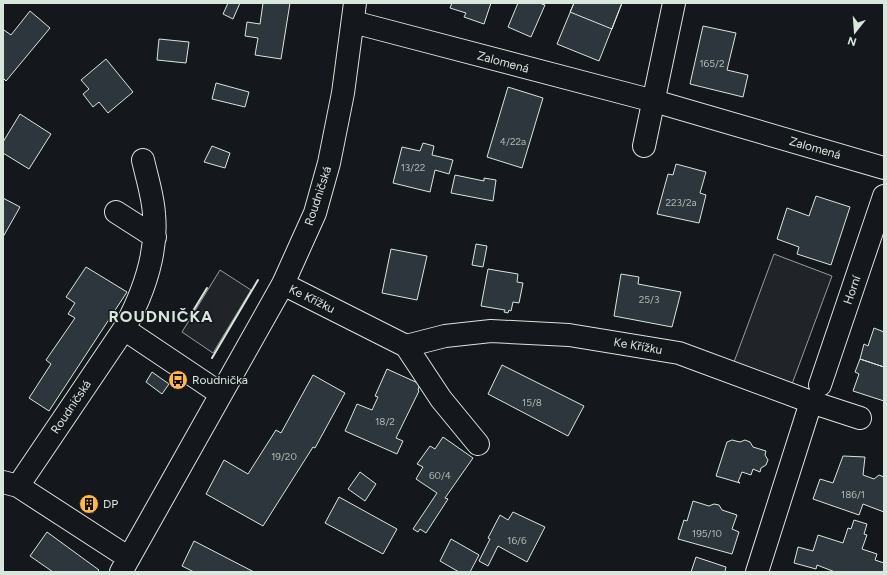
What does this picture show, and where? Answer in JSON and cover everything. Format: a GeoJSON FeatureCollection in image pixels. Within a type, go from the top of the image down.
{"type":"FeatureCollection","features":[{"type":"Feature","properties":{"kind":"street"},"geometry":{"type":"LineString","coordinates":[[644,146],[674,3]]}},
{"type":"Feature","properties":{"kind":"street","name":"Zalomená"},"geometry":{"type":"LineString","coordinates":[[354,12],[884,168]]}},
{"type":"Feature","properties":{"kind":"street","name":"Roudničská"},"geometry":{"type":"LineString","coordinates":[[143,160],[154,213],[155,237],[138,304],[124,329],[11,484],[125,565],[283,284],[315,213],[329,163],[343,94],[354,12]]}},
{"type":"Feature","properties":{"kind":"street","name":"Horní"},"geometry":{"type":"LineString","coordinates":[[756,572],[815,393],[884,196]]}},
{"type":"Feature","properties":{"kind":"street"},"geometry":{"type":"LineString","coordinates":[[116,212],[155,237]]}},
{"type":"Feature","properties":{"kind":"street","name":"Ke Křížku"},"geometry":{"type":"LineString","coordinates":[[283,284],[406,346],[441,399],[478,444]]}},
{"type":"Feature","properties":{"kind":"street"},"geometry":{"type":"LineString","coordinates":[[124,329],[221,394]]}},
{"type":"Feature","properties":{"kind":"street","name":"Ke Křížku"},"geometry":{"type":"LineString","coordinates":[[406,346],[444,336],[491,331],[569,335],[679,353],[815,393],[860,418]]}},
{"type":"Feature","properties":{"kind":"shaded area"},"geometry":{"type":"Polygon","coordinates":[[[774,254],[832,276],[792,384],[734,362],[774,254]]]}},
{"type":"Feature","properties":{"kind":"shaded area"},"geometry":{"type":"Polygon","coordinates":[[[220,270],[251,290],[213,353],[182,332],[220,270]]]}},
{"type":"Feature","properties":{"kind":"building"},"geometry":{"type":"Polygon","coordinates":[[[228,3],[240,3],[233,19],[223,14],[228,3]]]}},
{"type":"Feature","properties":{"kind":"building"},"geometry":{"type":"Polygon","coordinates":[[[263,3],[290,3],[281,59],[255,55],[258,38],[245,36],[247,22],[260,24],[263,3]]]}},
{"type":"Feature","properties":{"kind":"building"},"geometry":{"type":"Polygon","coordinates":[[[452,3],[491,3],[484,24],[464,17],[466,13],[450,8],[452,3]]]}},
{"type":"Feature","properties":{"kind":"building"},"geometry":{"type":"Polygon","coordinates":[[[518,3],[539,3],[545,5],[531,37],[508,27],[518,3]]]}},
{"type":"Feature","properties":{"kind":"building"},"geometry":{"type":"Polygon","coordinates":[[[574,3],[622,3],[599,61],[557,44],[574,3]]]}},
{"type":"Feature","properties":{"kind":"building"},"geometry":{"type":"Polygon","coordinates":[[[574,3],[622,3],[612,29],[570,12],[574,3]]]}},
{"type":"Feature","properties":{"kind":"building"},"geometry":{"type":"Polygon","coordinates":[[[30,11],[50,28],[6,81],[3,78],[3,31],[4,30],[11,35],[30,11]]]}},
{"type":"Feature","properties":{"kind":"building"},"geometry":{"type":"Polygon","coordinates":[[[703,26],[736,33],[727,70],[748,75],[743,97],[690,84],[703,26]]]}},
{"type":"Feature","properties":{"kind":"building"},"geometry":{"type":"Polygon","coordinates":[[[159,39],[189,42],[186,63],[157,60],[159,39]]]}},
{"type":"Feature","properties":{"kind":"building"},"geometry":{"type":"Polygon","coordinates":[[[106,59],[133,92],[108,113],[99,102],[93,107],[83,94],[89,89],[81,80],[106,59]]]}},
{"type":"Feature","properties":{"kind":"building"},"geometry":{"type":"Polygon","coordinates":[[[216,83],[249,92],[245,107],[212,99],[216,83]]]}},
{"type":"Feature","properties":{"kind":"building"},"geometry":{"type":"Polygon","coordinates":[[[508,87],[543,98],[522,168],[487,157],[508,87]]]}},
{"type":"Feature","properties":{"kind":"building"},"geometry":{"type":"Polygon","coordinates":[[[20,114],[51,134],[29,169],[3,153],[3,142],[20,114]]]}},
{"type":"Feature","properties":{"kind":"building"},"geometry":{"type":"Polygon","coordinates":[[[423,143],[434,146],[432,155],[453,160],[449,174],[435,170],[430,192],[393,183],[402,147],[420,151],[423,143]]]}},
{"type":"Feature","properties":{"kind":"building"},"geometry":{"type":"Polygon","coordinates":[[[212,146],[230,153],[225,168],[204,162],[212,146]]]}},
{"type":"Feature","properties":{"kind":"building"},"geometry":{"type":"Polygon","coordinates":[[[676,164],[706,172],[700,193],[706,195],[699,223],[657,214],[668,174],[673,175],[676,164]]]}},
{"type":"Feature","properties":{"kind":"building"},"geometry":{"type":"Polygon","coordinates":[[[455,175],[484,181],[484,178],[496,180],[493,201],[451,193],[455,175]]]}},
{"type":"Feature","properties":{"kind":"building"},"geometry":{"type":"Polygon","coordinates":[[[816,196],[850,207],[831,265],[797,254],[799,247],[777,239],[787,208],[809,216],[816,196]]]}},
{"type":"Feature","properties":{"kind":"building"},"geometry":{"type":"Polygon","coordinates":[[[3,198],[20,207],[3,237],[3,198]]]}},
{"type":"Feature","properties":{"kind":"building"},"geometry":{"type":"Polygon","coordinates":[[[476,244],[487,246],[483,267],[472,265],[476,244]]]}},
{"type":"Feature","properties":{"kind":"building"},"geometry":{"type":"Polygon","coordinates":[[[391,249],[427,256],[417,300],[382,293],[391,249]]]}},
{"type":"Feature","properties":{"kind":"building"},"geometry":{"type":"Polygon","coordinates":[[[86,267],[127,292],[49,411],[29,398],[51,364],[46,360],[75,318],[68,314],[75,303],[66,297],[86,267]]]}},
{"type":"Feature","properties":{"kind":"building"},"geometry":{"type":"Polygon","coordinates":[[[488,269],[518,274],[517,282],[523,283],[519,303],[513,302],[511,311],[509,310],[508,313],[504,312],[505,310],[481,306],[488,269]]]}},
{"type":"Feature","properties":{"kind":"building"},"geometry":{"type":"Polygon","coordinates":[[[621,274],[639,277],[638,284],[681,292],[672,327],[614,316],[621,274]]]}},
{"type":"Feature","properties":{"kind":"building"},"geometry":{"type":"Polygon","coordinates":[[[874,328],[884,332],[884,367],[860,359],[864,344],[868,346],[874,328]]]}},
{"type":"Feature","properties":{"kind":"building"},"geometry":{"type":"Polygon","coordinates":[[[860,359],[884,367],[884,401],[853,391],[859,374],[855,372],[860,359]]]}},
{"type":"Feature","properties":{"kind":"building"},"geometry":{"type":"Polygon","coordinates":[[[502,365],[584,406],[568,436],[488,394],[502,365]]]}},
{"type":"Feature","properties":{"kind":"building"},"geometry":{"type":"Polygon","coordinates":[[[387,369],[420,384],[419,391],[396,438],[403,441],[397,454],[345,431],[357,404],[372,410],[378,397],[375,396],[387,369]]]}},
{"type":"Feature","properties":{"kind":"building"},"geometry":{"type":"Polygon","coordinates":[[[152,372],[169,384],[162,394],[146,382],[152,372]]]}},
{"type":"Feature","properties":{"kind":"building"},"geometry":{"type":"Polygon","coordinates":[[[313,375],[345,393],[315,448],[313,447],[263,526],[206,494],[224,460],[248,474],[276,430],[281,433],[313,375]]]}},
{"type":"Feature","properties":{"kind":"building"},"geometry":{"type":"Polygon","coordinates":[[[443,437],[473,458],[445,498],[448,499],[426,533],[420,529],[418,532],[413,529],[437,493],[416,479],[423,467],[417,464],[430,446],[435,449],[443,437]]]}},
{"type":"Feature","properties":{"kind":"building"},"geometry":{"type":"Polygon","coordinates":[[[732,440],[740,442],[745,440],[750,442],[753,447],[766,451],[765,455],[768,460],[766,465],[761,468],[760,472],[753,469],[751,475],[742,472],[738,482],[740,483],[716,476],[727,442],[732,440]]]}},
{"type":"Feature","properties":{"kind":"building"},"geometry":{"type":"Polygon","coordinates":[[[843,456],[865,457],[863,475],[874,479],[879,475],[884,477],[884,512],[863,504],[859,515],[813,499],[820,479],[833,483],[843,456]]]}},
{"type":"Feature","properties":{"kind":"building"},"geometry":{"type":"Polygon","coordinates":[[[360,472],[376,484],[365,501],[348,489],[360,472]]]}},
{"type":"Feature","properties":{"kind":"building","name":"DP"},"geometry":{"type":"Polygon","coordinates":[[[85,496],[98,505],[93,513],[79,504],[85,496]]]}},
{"type":"Feature","properties":{"kind":"building"},"geometry":{"type":"Polygon","coordinates":[[[339,497],[397,529],[383,554],[325,523],[339,497]]]}},
{"type":"Feature","properties":{"kind":"building"},"geometry":{"type":"Polygon","coordinates":[[[693,501],[709,506],[714,504],[719,505],[722,510],[737,515],[732,529],[739,532],[732,554],[678,539],[684,520],[687,521],[693,501]]]}},
{"type":"Feature","properties":{"kind":"building"},"geometry":{"type":"Polygon","coordinates":[[[513,512],[545,527],[527,562],[498,546],[488,566],[479,561],[490,539],[488,538],[500,515],[508,520],[513,512]]]}},
{"type":"Feature","properties":{"kind":"building"},"geometry":{"type":"Polygon","coordinates":[[[854,520],[867,524],[864,534],[867,535],[862,549],[877,554],[875,560],[884,563],[884,572],[835,572],[817,565],[816,569],[794,563],[798,547],[813,551],[818,535],[843,543],[848,528],[851,529],[854,520]]]}},
{"type":"Feature","properties":{"kind":"building"},"geometry":{"type":"Polygon","coordinates":[[[47,532],[99,570],[97,572],[53,572],[30,556],[47,532]]]}},
{"type":"Feature","properties":{"kind":"building"},"geometry":{"type":"Polygon","coordinates":[[[451,539],[479,555],[470,572],[459,572],[440,561],[451,539]]]}},
{"type":"Feature","properties":{"kind":"building"},"geometry":{"type":"Polygon","coordinates":[[[194,541],[254,572],[194,572],[182,566],[194,541]]]}},
{"type":"Feature","properties":{"kind":"building"},"geometry":{"type":"Polygon","coordinates":[[[696,557],[726,567],[725,572],[691,572],[696,557]]]}},
{"type":"Feature","properties":{"kind":"wall"},"geometry":{"type":"LineString","coordinates":[[212,358],[258,280]]}},
{"type":"Feature","properties":{"kind":"wall"},"geometry":{"type":"LineString","coordinates":[[190,316],[207,288]]}},
{"type":"Feature","properties":{"kind":"place","name":"Roudnička"},"geometry":{"type":"Point","coordinates":[178,380]}},
{"type":"Feature","properties":{"kind":"place","name":"DP"},"geometry":{"type":"Point","coordinates":[89,504]}},
{"type":"Feature","properties":{"kind":"district","name":"ROUDNIČKA"},"geometry":{"type":"Point","coordinates":[161,316]}}]}
